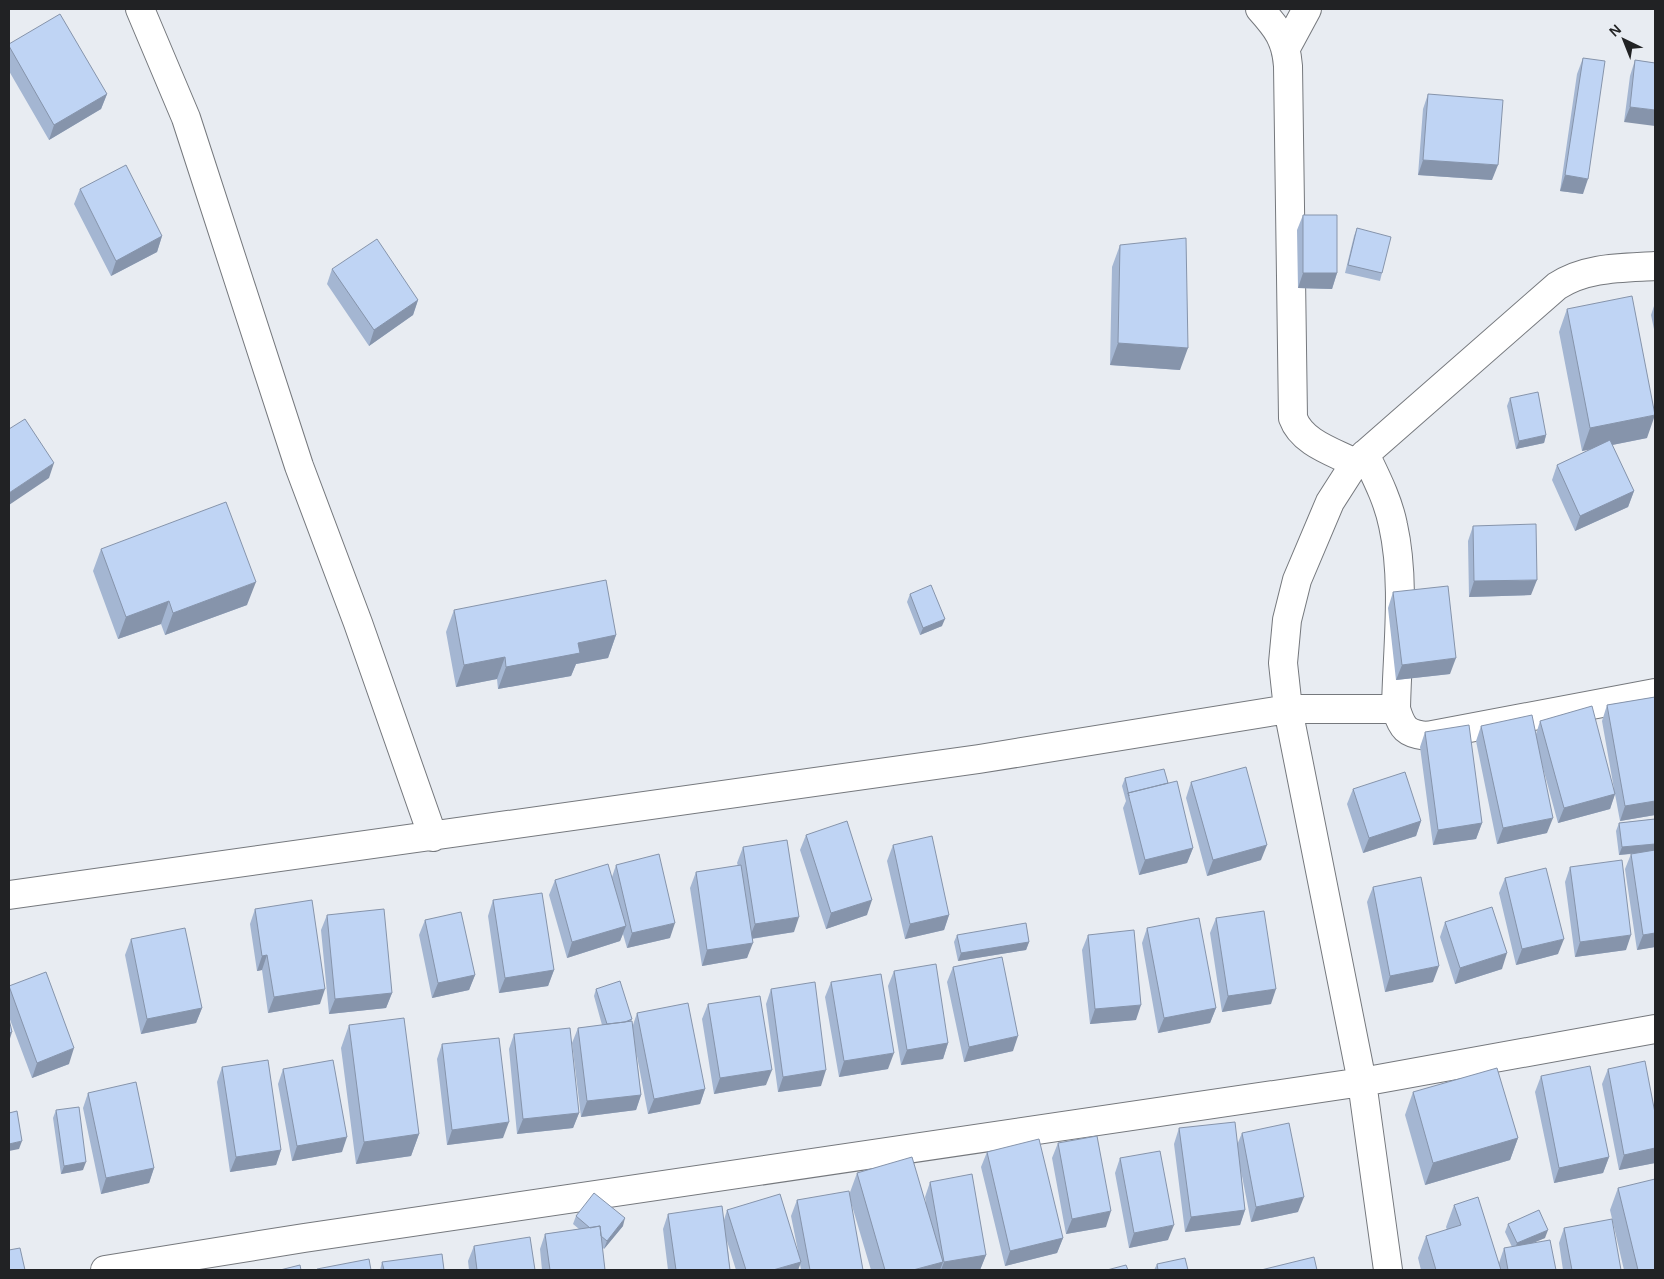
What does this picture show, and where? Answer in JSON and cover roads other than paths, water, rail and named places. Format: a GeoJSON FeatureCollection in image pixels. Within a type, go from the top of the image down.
{"type":"FeatureCollection","features":[{"type":"Feature","properties":{"kind":"street"},"geometry":{"type":"LineString","coordinates":[[140,9],[186,118],[299,466],[358,623],[433,837]]}},
{"type":"Feature","properties":{"kind":"street"},"geometry":{"type":"LineString","coordinates":[[1260,9],[1273,24],[1287,46]]}},
{"type":"Feature","properties":{"kind":"street"},"geometry":{"type":"LineString","coordinates":[[1307,9],[1287,46],[1294,418],[1297,429],[1308,438],[1360,459],[1384,495],[1393,525],[1397,552],[1399,582],[1396,709],[1401,725],[1413,735],[1427,736],[1655,693]]}},
{"type":"Feature","properties":{"kind":"street"},"geometry":{"type":"LineString","coordinates":[[1388,1270],[1362,1082],[1288,709],[1284,662],[1287,620],[1297,580],[1330,502],[1360,459],[1557,286],[1571,277],[1590,271],[1655,266]]}},
{"type":"Feature","properties":{"kind":"street"},"geometry":{"type":"LineString","coordinates":[[9,895],[979,759],[1288,709],[1396,709]]}},
{"type":"Feature","properties":{"kind":"street"},"geometry":{"type":"LineString","coordinates":[[104,1270],[314,1237],[1362,1082],[1655,1029]]}}]}
